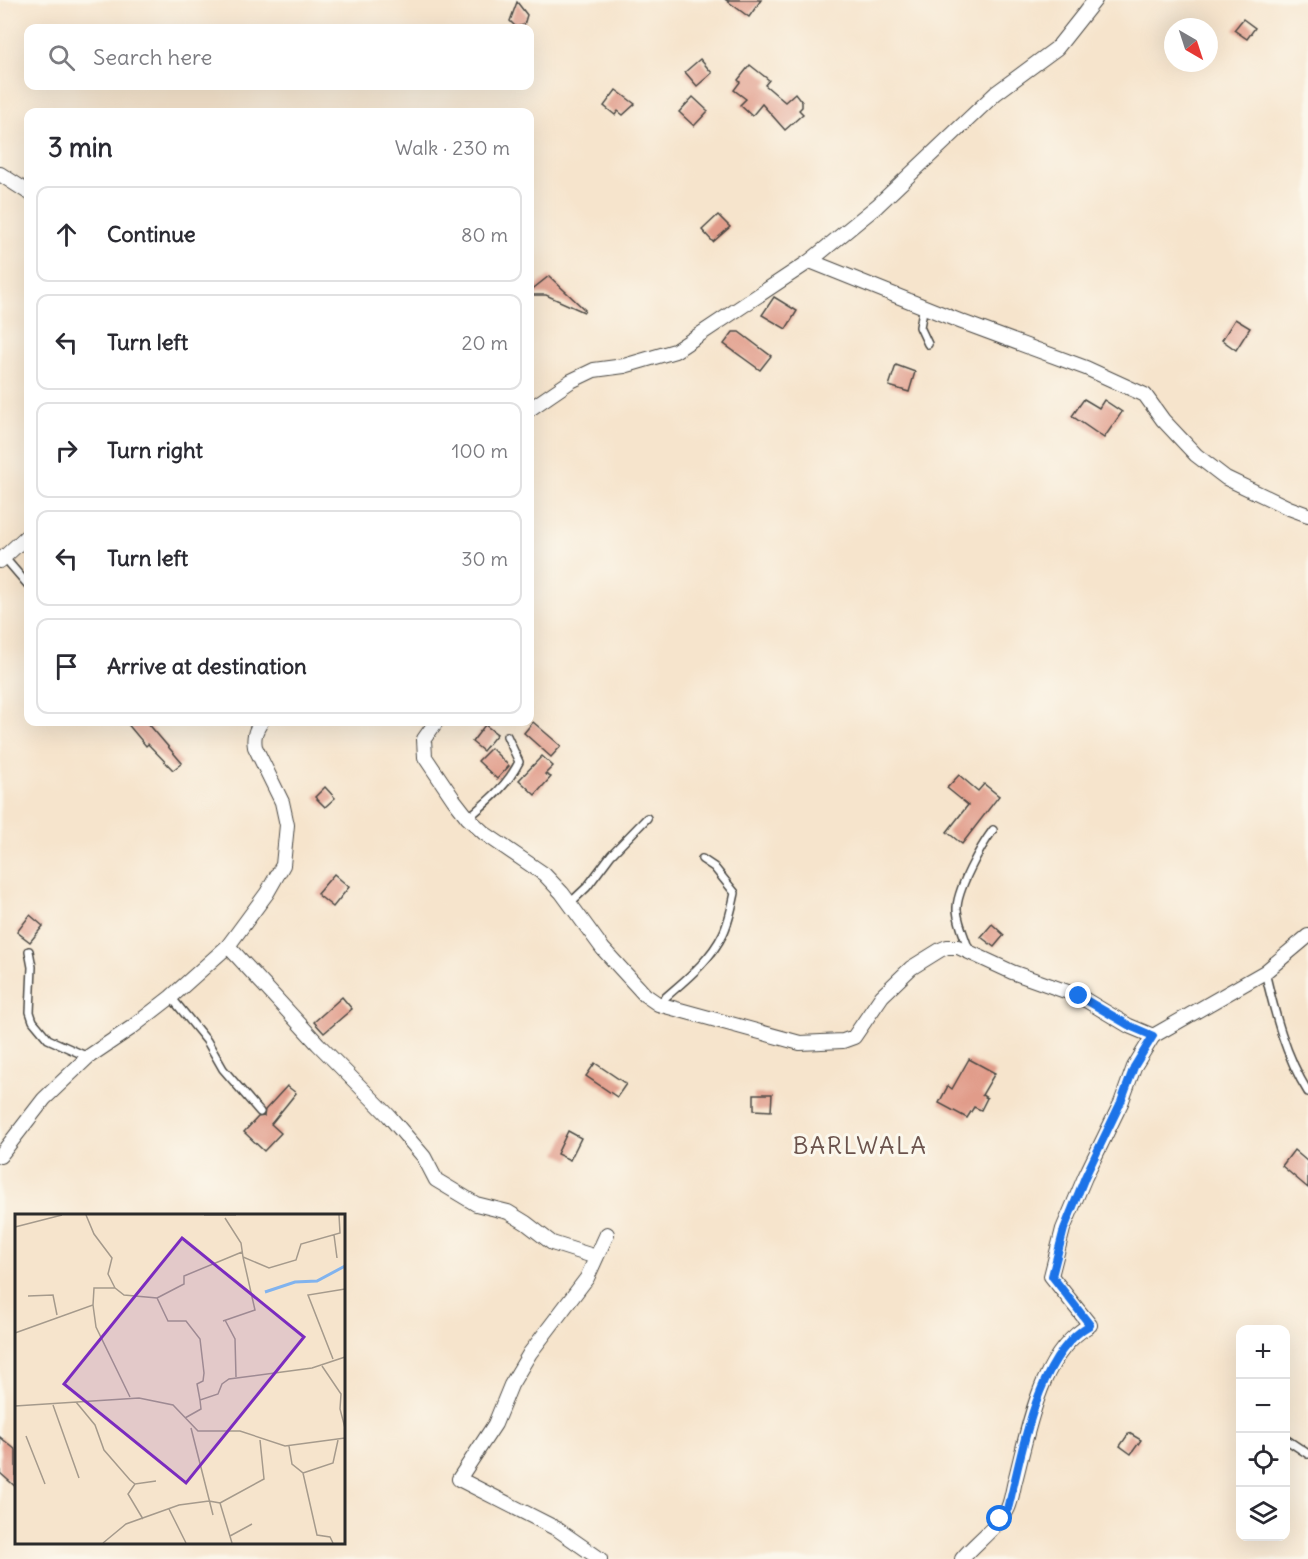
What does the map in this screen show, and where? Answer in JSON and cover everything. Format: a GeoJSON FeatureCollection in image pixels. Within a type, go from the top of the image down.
{"type":"FeatureCollection","features":[{"type":"Feature","properties":{"kind":"street"},"geometry":{"type":"LineString","coordinates":[[534,406],[571,381],[594,370],[624,366],[675,351],[810,261],[877,206],[996,93],[1057,48],[1095,0]]}},
{"type":"Feature","properties":{"kind":"street"},"geometry":{"type":"LineString","coordinates":[[0,174],[24,189]]}},
{"type":"Feature","properties":{"kind":"street"},"geometry":{"type":"LineString","coordinates":[[810,261],[1018,344],[1086,368],[1144,395],[1163,420],[1196,455],[1226,478],[1308,515]]}},
{"type":"Feature","properties":{"kind":"street"},"geometry":{"type":"LineString","coordinates":[[2,559],[24,539]]}},
{"type":"Feature","properties":{"kind":"street"},"geometry":{"type":"LineString","coordinates":[[0,1156],[44,1099],[88,1057],[171,997],[228,946],[267,893],[283,865],[287,825],[282,802],[255,747],[254,739],[258,726]]}},
{"type":"Feature","properties":{"kind":"street"},"geometry":{"type":"LineString","coordinates":[[433,726],[424,739],[425,757],[435,775],[468,818],[484,833],[544,874],[570,903],[603,949],[645,994],[658,1004],[800,1043],[843,1041],[854,1037],[888,990],[923,959],[947,947],[958,947],[969,950],[1012,972],[1079,996],[1130,1026],[1153,1036]]}},
{"type":"Feature","properties":{"kind":"street"},"geometry":{"type":"LineString","coordinates":[[962,1559],[1008,1509],[1029,1428],[1051,1366],[1064,1346],[1079,1331],[1090,1325],[1052,1276],[1064,1229],[1121,1102],[1134,1067],[1153,1036],[1265,972],[1308,936]]}},
{"type":"Feature","properties":{"kind":"street"},"geometry":{"type":"LineString","coordinates":[[228,946],[318,1044],[389,1116],[424,1157],[436,1180],[476,1204],[508,1212],[552,1243],[596,1257]]}},
{"type":"Feature","properties":{"kind":"street"},"geometry":{"type":"LineString","coordinates":[[600,1559],[557,1529],[459,1479],[495,1424],[511,1385],[530,1353],[587,1278],[607,1234]]}},
{"type":"Feature","properties":{"kind":"lane"},"geometry":{"type":"LineString","coordinates":[[924,305],[920,327],[928,344]]}},
{"type":"Feature","properties":{"kind":"lane"},"geometry":{"type":"LineString","coordinates":[[2,559],[24,581]]}},
{"type":"Feature","properties":{"kind":"lane"},"geometry":{"type":"LineString","coordinates":[[468,818],[499,792],[519,762],[507,736]]}},
{"type":"Feature","properties":{"kind":"lane"},"geometry":{"type":"LineString","coordinates":[[570,903],[587,887],[611,855],[647,818]]}},
{"type":"Feature","properties":{"kind":"lane"},"geometry":{"type":"LineString","coordinates":[[969,950],[957,909],[966,879],[980,847],[993,830]]}},
{"type":"Feature","properties":{"kind":"lane"},"geometry":{"type":"LineString","coordinates":[[658,1004],[711,955],[724,933],[735,893],[714,867],[702,859]]}},
{"type":"Feature","properties":{"kind":"lane"},"geometry":{"type":"LineString","coordinates":[[29,951],[32,967],[30,1012],[33,1021],[48,1039],[88,1057]]}},
{"type":"Feature","properties":{"kind":"lane"},"geometry":{"type":"LineString","coordinates":[[1265,972],[1276,1018],[1294,1069],[1308,1092]]}},
{"type":"Feature","properties":{"kind":"lane"},"geometry":{"type":"LineString","coordinates":[[171,997],[207,1041],[223,1069],[260,1112]]}},
{"type":"Feature","properties":{"kind":"lane"},"geometry":{"type":"LineString","coordinates":[[1290,1442],[1308,1454]]}},
{"type":"Feature","properties":{"kind":"building"},"geometry":{"type":"Polygon","coordinates":[[[726,0],[761,0],[749,17],[726,0]]]}},
{"type":"Feature","properties":{"kind":"building"},"geometry":{"type":"Polygon","coordinates":[[[517,2],[527,15],[524,24],[513,24],[510,21],[517,2]]]}},
{"type":"Feature","properties":{"kind":"building"},"geometry":{"type":"Polygon","coordinates":[[[1243,19],[1255,28],[1247,39],[1234,30],[1243,19]]]}},
{"type":"Feature","properties":{"kind":"building"},"geometry":{"type":"Polygon","coordinates":[[[700,59],[712,73],[697,86],[685,72],[700,59]]]}},
{"type":"Feature","properties":{"kind":"building"},"geometry":{"type":"Polygon","coordinates":[[[750,65],[769,80],[765,85],[785,102],[795,93],[802,102],[799,110],[803,114],[785,130],[762,104],[752,116],[740,105],[746,99],[734,90],[740,82],[738,80],[750,65]]]}},
{"type":"Feature","properties":{"kind":"building"},"geometry":{"type":"Polygon","coordinates":[[[616,90],[635,104],[623,115],[618,111],[615,115],[604,106],[616,90]]]}},
{"type":"Feature","properties":{"kind":"building"},"geometry":{"type":"Polygon","coordinates":[[[693,97],[708,111],[694,126],[679,112],[693,97]]]}},
{"type":"Feature","properties":{"kind":"building"},"geometry":{"type":"Polygon","coordinates":[[[718,215],[730,227],[713,242],[702,230],[718,215]]]}},
{"type":"Feature","properties":{"kind":"building"},"geometry":{"type":"Polygon","coordinates":[[[549,276],[585,310],[584,312],[546,295],[534,295],[534,288],[549,276]]]}},
{"type":"Feature","properties":{"kind":"building"},"geometry":{"type":"Polygon","coordinates":[[[774,297],[797,311],[786,329],[762,315],[774,297]]]}},
{"type":"Feature","properties":{"kind":"building"},"geometry":{"type":"Polygon","coordinates":[[[1235,319],[1250,328],[1236,350],[1222,340],[1235,319]]]}},
{"type":"Feature","properties":{"kind":"building"},"geometry":{"type":"Polygon","coordinates":[[[733,332],[739,332],[771,356],[760,370],[724,344],[733,332]]]}},
{"type":"Feature","properties":{"kind":"building"},"geometry":{"type":"Polygon","coordinates":[[[896,365],[915,372],[909,392],[889,386],[896,365]]]}},
{"type":"Feature","properties":{"kind":"building"},"geometry":{"type":"Polygon","coordinates":[[[1084,399],[1099,408],[1104,400],[1122,412],[1104,438],[1072,416],[1084,399]]]}},
{"type":"Feature","properties":{"kind":"building"},"geometry":{"type":"Polygon","coordinates":[[[534,723],[561,746],[551,757],[524,733],[530,726],[534,726],[534,723]]]}},
{"type":"Feature","properties":{"kind":"building"},"geometry":{"type":"Polygon","coordinates":[[[129,726],[150,726],[182,763],[173,770],[148,744],[146,746],[129,726]]]}},
{"type":"Feature","properties":{"kind":"building"},"geometry":{"type":"Polygon","coordinates":[[[484,726],[497,734],[483,751],[472,742],[484,726]]]}},
{"type":"Feature","properties":{"kind":"building"},"geometry":{"type":"Polygon","coordinates":[[[491,748],[509,766],[497,779],[478,761],[491,748]]]}},
{"type":"Feature","properties":{"kind":"building"},"geometry":{"type":"Polygon","coordinates":[[[542,756],[553,766],[545,774],[551,777],[535,795],[519,780],[542,756]]]}},
{"type":"Feature","properties":{"kind":"building"},"geometry":{"type":"Polygon","coordinates":[[[959,775],[978,791],[984,784],[999,796],[962,844],[947,832],[968,805],[947,788],[959,775]]]}},
{"type":"Feature","properties":{"kind":"building"},"geometry":{"type":"Polygon","coordinates":[[[325,787],[335,798],[325,807],[315,797],[325,787]]]}},
{"type":"Feature","properties":{"kind":"building"},"geometry":{"type":"Polygon","coordinates":[[[334,874],[349,887],[333,907],[317,894],[334,874]]]}},
{"type":"Feature","properties":{"kind":"building"},"geometry":{"type":"Polygon","coordinates":[[[30,915],[43,926],[30,942],[17,932],[30,915]]]}},
{"type":"Feature","properties":{"kind":"building"},"geometry":{"type":"Polygon","coordinates":[[[992,924],[1004,935],[994,947],[981,937],[992,924]]]}},
{"type":"Feature","properties":{"kind":"building"},"geometry":{"type":"Polygon","coordinates":[[[342,997],[352,1009],[324,1033],[314,1022],[342,997]]]}},
{"type":"Feature","properties":{"kind":"building"},"geometry":{"type":"Polygon","coordinates":[[[969,1059],[995,1073],[982,1095],[987,1098],[981,1110],[974,1107],[967,1118],[939,1103],[948,1086],[952,1089],[969,1059]]]}},
{"type":"Feature","properties":{"kind":"building"},"geometry":{"type":"Polygon","coordinates":[[[595,1063],[626,1084],[617,1097],[586,1076],[595,1063]]]}},
{"type":"Feature","properties":{"kind":"building"},"geometry":{"type":"Polygon","coordinates":[[[287,1086],[296,1093],[271,1124],[281,1133],[264,1151],[244,1132],[258,1117],[264,1116],[265,1110],[287,1086]]]}},
{"type":"Feature","properties":{"kind":"building"},"geometry":{"type":"Polygon","coordinates":[[[754,1094],[772,1094],[771,1111],[754,1110],[754,1094]]]}},
{"type":"Feature","properties":{"kind":"building"},"geometry":{"type":"Polygon","coordinates":[[[568,1131],[581,1138],[570,1160],[557,1154],[568,1131]]]}},
{"type":"Feature","properties":{"kind":"building"},"geometry":{"type":"Polygon","coordinates":[[[1294,1150],[1308,1162],[1308,1188],[1282,1166],[1294,1150]]]}},
{"type":"Feature","properties":{"kind":"building"},"geometry":{"type":"Polygon","coordinates":[[[1129,1433],[1141,1440],[1131,1454],[1120,1446],[1129,1433]]]}},
{"type":"Feature","properties":{"kind":"building"},"geometry":{"type":"Polygon","coordinates":[[[0,1437],[15,1449],[15,1486],[0,1473],[0,1437]]]}},
{"type":"Feature","properties":{"kind":"district","name":"BARLWALA"},"geometry":{"type":"Point","coordinates":[860,1145]}},
{"type":"Feature","properties":{"kind":"route"},"geometry":{"type":"LineString","coordinates":[[1000,1519],[1008,1509],[1029,1428],[1051,1366],[1064,1346],[1079,1331],[1090,1325],[1052,1276],[1064,1229],[1085,1177],[1121,1102],[1134,1067],[1153,1036],[1130,1026],[1079,996]]}}]}
